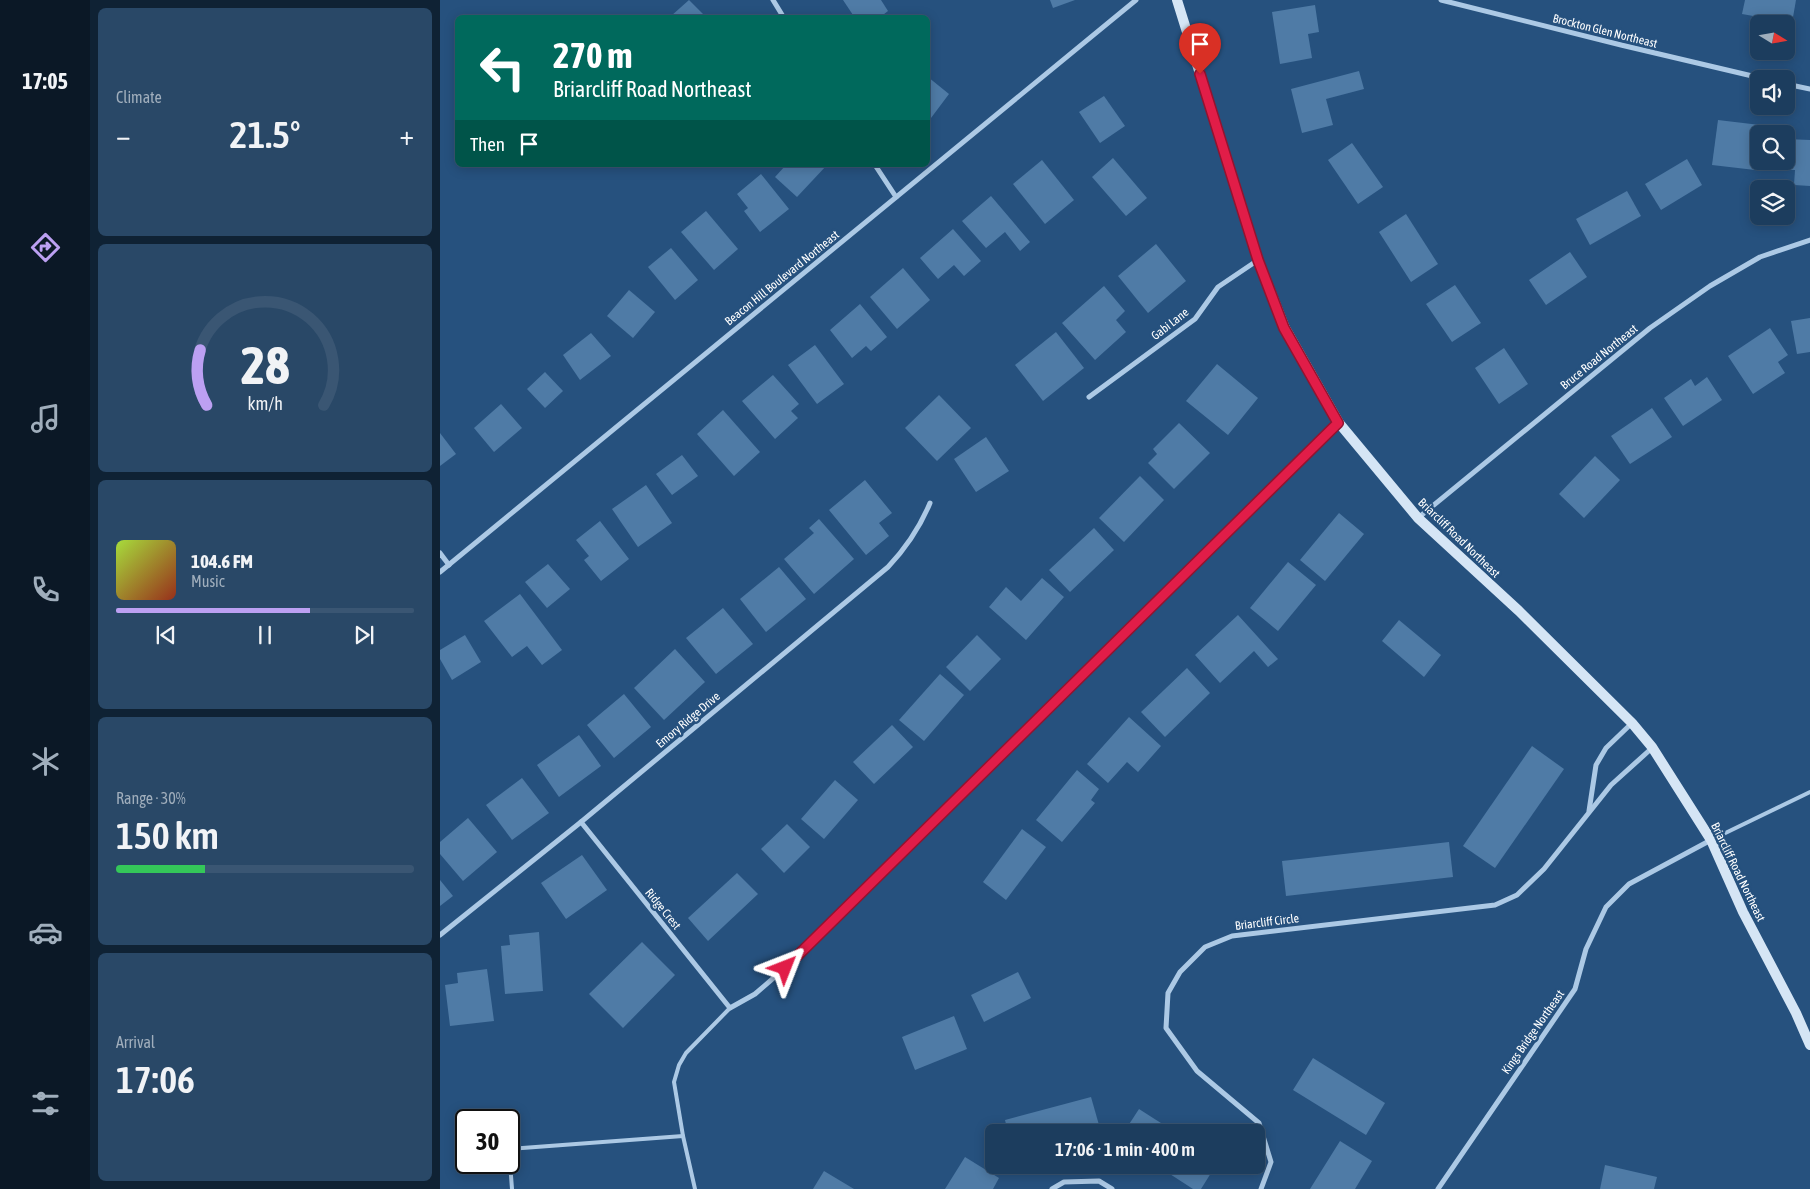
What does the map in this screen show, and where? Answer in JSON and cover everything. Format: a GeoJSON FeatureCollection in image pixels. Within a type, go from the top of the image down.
{"type":"FeatureCollection","features":[{"type":"Feature","properties":{"kind":"main road","name":"Briarcliff Road Northeast"},"geometry":{"type":"LineString","coordinates":[[1177,0],[1258,260],[1284,328],[1338,423],[1418,518],[1519,611],[1632,723],[1652,747],[1711,840],[1743,912],[1796,1013],[1810,1045]]}},
{"type":"Feature","properties":{"kind":"street"},"geometry":{"type":"LineString","coordinates":[[773,0],[782,15]]}},
{"type":"Feature","properties":{"kind":"street","name":"Beacon Hill Boulevard Northeast"},"geometry":{"type":"LineString","coordinates":[[440,572],[1136,0]]}},
{"type":"Feature","properties":{"kind":"street","name":"Brockton Glen Northeast"},"geometry":{"type":"LineString","coordinates":[[1442,0],[1750,75]]}},
{"type":"Feature","properties":{"kind":"street"},"geometry":{"type":"LineString","coordinates":[[1795,86],[1810,89]]}},
{"type":"Feature","properties":{"kind":"street"},"geometry":{"type":"LineString","coordinates":[[876,167],[896,198]]}},
{"type":"Feature","properties":{"kind":"street","name":"Bruce Road Northeast"},"geometry":{"type":"LineString","coordinates":[[1418,518],[1650,328],[1710,286],[1760,257],[1810,240]]}},
{"type":"Feature","properties":{"kind":"street","name":"Gabi Lane"},"geometry":{"type":"LineString","coordinates":[[1089,397],[1195,319],[1218,287],[1258,260]]}},
{"type":"Feature","properties":{"kind":"street"},"geometry":{"type":"LineString","coordinates":[[730,1008],[755,994],[785,968],[1338,423]]}},
{"type":"Feature","properties":{"kind":"street","name":"Emory Ridge Drive"},"geometry":{"type":"LineString","coordinates":[[440,934],[581,822],[888,567],[901,553],[922,521],[930,503]]}},
{"type":"Feature","properties":{"kind":"street"},"geometry":{"type":"LineString","coordinates":[[440,553],[448,565]]}},
{"type":"Feature","properties":{"kind":"street"},"geometry":{"type":"LineString","coordinates":[[1589,811],[1596,765],[1606,748],[1632,723]]}},
{"type":"Feature","properties":{"kind":"street","name":"Briarcliff Circle"},"geometry":{"type":"LineString","coordinates":[[1262,1189],[1271,1162],[1259,1123],[1197,1071],[1166,1028],[1168,993],[1180,972],[1205,948],[1232,936],[1494,905],[1517,895],[1537,875],[1611,785],[1652,747]]}},
{"type":"Feature","properties":{"kind":"street","name":"Ridge Crest"},"geometry":{"type":"LineString","coordinates":[[581,822],[730,1008]]}},
{"type":"Feature","properties":{"kind":"street","name":"Kings Bridge Northeast"},"geometry":{"type":"LineString","coordinates":[[1438,1189],[1575,990],[1586,949],[1606,907],[1630,884],[1711,840]]}},
{"type":"Feature","properties":{"kind":"street"},"geometry":{"type":"LineString","coordinates":[[1052,1189],[1064,1182],[1099,1181],[1112,1189]]}},
{"type":"Feature","properties":{"kind":"lane"},"geometry":{"type":"LineString","coordinates":[[1711,840],[1810,792]]}},
{"type":"Feature","properties":{"kind":"lane"},"geometry":{"type":"LineString","coordinates":[[695,1189],[683,1136],[674,1082],[679,1065],[686,1053],[730,1008]]}},
{"type":"Feature","properties":{"kind":"lane"},"geometry":{"type":"LineString","coordinates":[[512,1189],[509,1149],[683,1136]]}},
{"type":"Feature","properties":{"kind":"building"},"geometry":{"type":"Polygon","coordinates":[[[689,0],[704,15],[672,15],[689,0]]]}},
{"type":"Feature","properties":{"kind":"building"},"geometry":{"type":"Polygon","coordinates":[[[843,0],[881,0],[888,11],[883,15],[853,15],[843,0]]]}},
{"type":"Feature","properties":{"kind":"building"},"geometry":{"type":"Polygon","coordinates":[[[1050,0],[1075,0],[1053,8],[1050,0]]]}},
{"type":"Feature","properties":{"kind":"building"},"geometry":{"type":"Polygon","coordinates":[[[1745,0],[1796,0],[1793,15],[1742,14],[1745,0]]]}},
{"type":"Feature","properties":{"kind":"building"},"geometry":{"type":"Polygon","coordinates":[[[1315,5],[1319,32],[1308,34],[1312,58],[1280,64],[1272,12],[1315,5]]]}},
{"type":"Feature","properties":{"kind":"building"},"geometry":{"type":"Polygon","coordinates":[[[1359,71],[1364,89],[1326,99],[1333,125],[1302,133],[1291,89],[1359,71]]]}},
{"type":"Feature","properties":{"kind":"building"},"geometry":{"type":"Polygon","coordinates":[[[930,79],[949,94],[930,119],[930,79]]]}},
{"type":"Feature","properties":{"kind":"building"},"geometry":{"type":"Polygon","coordinates":[[[1104,96],[1125,126],[1100,143],[1079,112],[1104,96]]]}},
{"type":"Feature","properties":{"kind":"building"},"geometry":{"type":"Polygon","coordinates":[[[1718,120],[1760,125],[1750,125],[1750,169],[1712,165],[1718,120]]]}},
{"type":"Feature","properties":{"kind":"building"},"geometry":{"type":"Polygon","coordinates":[[[1795,139],[1810,140],[1810,186],[1795,185],[1795,139]]]}},
{"type":"Feature","properties":{"kind":"building"},"geometry":{"type":"Polygon","coordinates":[[[1352,143],[1383,187],[1358,204],[1328,160],[1352,143]]]}},
{"type":"Feature","properties":{"kind":"building"},"geometry":{"type":"Polygon","coordinates":[[[1113,158],[1147,198],[1126,216],[1092,177],[1113,158]]]}},
{"type":"Feature","properties":{"kind":"building"},"geometry":{"type":"Polygon","coordinates":[[[1687,159],[1702,185],[1661,210],[1645,184],[1687,159]]]}},
{"type":"Feature","properties":{"kind":"building"},"geometry":{"type":"Polygon","coordinates":[[[1042,160],[1074,200],[1045,224],[1013,184],[1042,160]]]}},
{"type":"Feature","properties":{"kind":"building"},"geometry":{"type":"Polygon","coordinates":[[[784,167],[825,167],[797,197],[775,177],[784,167]]]}},
{"type":"Feature","properties":{"kind":"building"},"geometry":{"type":"Polygon","coordinates":[[[761,174],[789,209],[760,232],[744,211],[748,208],[737,194],[761,174]]]}},
{"type":"Feature","properties":{"kind":"building"},"geometry":{"type":"Polygon","coordinates":[[[1627,191],[1641,216],[1590,245],[1576,219],[1627,191]]]}},
{"type":"Feature","properties":{"kind":"building"},"geometry":{"type":"Polygon","coordinates":[[[991,196],[1030,242],[1020,251],[1005,232],[986,248],[962,221],[991,196]]]}},
{"type":"Feature","properties":{"kind":"building"},"geometry":{"type":"Polygon","coordinates":[[[706,211],[738,249],[714,270],[681,232],[706,211]]]}},
{"type":"Feature","properties":{"kind":"building"},"geometry":{"type":"Polygon","coordinates":[[[1406,214],[1438,264],[1411,282],[1379,232],[1406,214]]]}},
{"type":"Feature","properties":{"kind":"building"},"geometry":{"type":"Polygon","coordinates":[[[953,229],[981,261],[964,276],[954,265],[938,279],[920,258],[953,229]]]}},
{"type":"Feature","properties":{"kind":"building"},"geometry":{"type":"Polygon","coordinates":[[[1156,244],[1186,281],[1148,313],[1118,276],[1156,244]]]}},
{"type":"Feature","properties":{"kind":"building"},"geometry":{"type":"Polygon","coordinates":[[[671,248],[698,280],[675,300],[648,267],[671,248]]]}},
{"type":"Feature","properties":{"kind":"building"},"geometry":{"type":"Polygon","coordinates":[[[1570,252],[1587,277],[1546,305],[1529,280],[1570,252]]]}},
{"type":"Feature","properties":{"kind":"building"},"geometry":{"type":"Polygon","coordinates":[[[903,268],[930,300],[897,329],[870,297],[903,268]]]}},
{"type":"Feature","properties":{"kind":"building"},"geometry":{"type":"Polygon","coordinates":[[[1455,285],[1481,323],[1452,342],[1426,304],[1455,285]]]}},
{"type":"Feature","properties":{"kind":"building"},"geometry":{"type":"Polygon","coordinates":[[[1104,286],[1125,311],[1116,320],[1126,332],[1095,360],[1062,323],[1104,286]]]}},
{"type":"Feature","properties":{"kind":"building"},"geometry":{"type":"Polygon","coordinates":[[[629,290],[655,312],[633,338],[607,316],[629,290]]]}},
{"type":"Feature","properties":{"kind":"building"},"geometry":{"type":"Polygon","coordinates":[[[860,304],[887,337],[871,351],[866,346],[852,358],[830,330],[860,304]]]}},
{"type":"Feature","properties":{"kind":"building"},"geometry":{"type":"Polygon","coordinates":[[[1810,318],[1810,352],[1797,354],[1791,321],[1810,318]]]}},
{"type":"Feature","properties":{"kind":"building"},"geometry":{"type":"Polygon","coordinates":[[[1770,328],[1788,355],[1778,362],[1785,373],[1753,394],[1728,356],[1770,328]]]}},
{"type":"Feature","properties":{"kind":"building"},"geometry":{"type":"Polygon","coordinates":[[[1056,332],[1084,368],[1043,401],[1015,365],[1056,332]]]}},
{"type":"Feature","properties":{"kind":"building"},"geometry":{"type":"Polygon","coordinates":[[[591,333],[611,356],[580,380],[563,355],[591,333]]]}},
{"type":"Feature","properties":{"kind":"building"},"geometry":{"type":"Polygon","coordinates":[[[815,345],[844,384],[817,404],[788,365],[815,345]]]}},
{"type":"Feature","properties":{"kind":"building"},"geometry":{"type":"Polygon","coordinates":[[[1504,348],[1528,384],[1499,404],[1475,368],[1504,348]]]}},
{"type":"Feature","properties":{"kind":"building"},"geometry":{"type":"Polygon","coordinates":[[[1217,364],[1258,398],[1228,435],[1186,401],[1217,364]]]}},
{"type":"Feature","properties":{"kind":"building"},"geometry":{"type":"Polygon","coordinates":[[[545,372],[563,391],[545,408],[527,389],[545,372]]]}},
{"type":"Feature","properties":{"kind":"building"},"geometry":{"type":"Polygon","coordinates":[[[773,375],[799,404],[791,411],[798,418],[775,439],[742,401],[773,375]]]}},
{"type":"Feature","properties":{"kind":"building"},"geometry":{"type":"Polygon","coordinates":[[[1707,377],[1722,400],[1683,426],[1664,398],[1691,379],[1695,386],[1707,377]]]}},
{"type":"Feature","properties":{"kind":"building"},"geometry":{"type":"Polygon","coordinates":[[[939,395],[971,428],[937,461],[905,428],[939,395]]]}},
{"type":"Feature","properties":{"kind":"building"},"geometry":{"type":"Polygon","coordinates":[[[501,404],[522,428],[494,452],[474,428],[501,404]]]}},
{"type":"Feature","properties":{"kind":"building"},"geometry":{"type":"Polygon","coordinates":[[[1652,408],[1672,437],[1630,464],[1611,436],[1652,408]]]}},
{"type":"Feature","properties":{"kind":"building"},"geometry":{"type":"Polygon","coordinates":[[[723,410],[760,452],[734,476],[697,434],[723,410]]]}},
{"type":"Feature","properties":{"kind":"building"},"geometry":{"type":"Polygon","coordinates":[[[1179,423],[1210,453],[1174,489],[1148,463],[1157,454],[1153,449],[1179,423]]]}},
{"type":"Feature","properties":{"kind":"building"},"geometry":{"type":"Polygon","coordinates":[[[440,433],[456,454],[440,466],[440,433]]]}},
{"type":"Feature","properties":{"kind":"building"},"geometry":{"type":"Polygon","coordinates":[[[986,437],[1009,471],[976,492],[954,459],[986,437]]]}},
{"type":"Feature","properties":{"kind":"building"},"geometry":{"type":"Polygon","coordinates":[[[682,455],[698,476],[672,495],[656,474],[682,455]]]}},
{"type":"Feature","properties":{"kind":"building"},"geometry":{"type":"Polygon","coordinates":[[[1595,456],[1620,480],[1584,518],[1559,494],[1595,456]]]}},
{"type":"Feature","properties":{"kind":"building"},"geometry":{"type":"Polygon","coordinates":[[[1140,476],[1164,500],[1124,542],[1099,518],[1140,476]]]}},
{"type":"Feature","properties":{"kind":"building"},"geometry":{"type":"Polygon","coordinates":[[[865,480],[892,513],[879,523],[889,536],[866,555],[829,510],[865,480]]]}},
{"type":"Feature","properties":{"kind":"building"},"geometry":{"type":"Polygon","coordinates":[[[646,485],[672,523],[638,547],[612,509],[646,485]]]}},
{"type":"Feature","properties":{"kind":"building"},"geometry":{"type":"Polygon","coordinates":[[[1339,513],[1364,534],[1325,581],[1300,560],[1339,513]]]}},
{"type":"Feature","properties":{"kind":"building"},"geometry":{"type":"Polygon","coordinates":[[[819,519],[854,559],[814,594],[784,559],[814,533],[809,528],[819,519]]]}},
{"type":"Feature","properties":{"kind":"building"},"geometry":{"type":"Polygon","coordinates":[[[600,521],[629,559],[601,581],[584,560],[589,556],[576,540],[600,521]]]}},
{"type":"Feature","properties":{"kind":"building"},"geometry":{"type":"Polygon","coordinates":[[[1094,528],[1114,550],[1070,592],[1049,570],[1094,528]]]}},
{"type":"Feature","properties":{"kind":"building"},"geometry":{"type":"Polygon","coordinates":[[[1288,562],[1316,585],[1278,631],[1250,608],[1288,562]]]}},
{"type":"Feature","properties":{"kind":"building"},"geometry":{"type":"Polygon","coordinates":[[[548,564],[570,589],[547,608],[525,582],[548,564]]]}},
{"type":"Feature","properties":{"kind":"building"},"geometry":{"type":"Polygon","coordinates":[[[779,567],[806,599],[766,632],[740,599],[779,567]]]}},
{"type":"Feature","properties":{"kind":"building"},"geometry":{"type":"Polygon","coordinates":[[[1042,578],[1064,597],[1026,640],[989,607],[1006,587],[1021,601],[1042,578]]]}},
{"type":"Feature","properties":{"kind":"building"},"geometry":{"type":"Polygon","coordinates":[[[520,594],[562,650],[542,665],[527,646],[512,657],[484,621],[520,594]]]}},
{"type":"Feature","properties":{"kind":"building"},"geometry":{"type":"Polygon","coordinates":[[[723,608],[753,644],[716,674],[686,638],[723,608]]]}},
{"type":"Feature","properties":{"kind":"building"},"geometry":{"type":"Polygon","coordinates":[[[1238,615],[1278,659],[1268,667],[1254,651],[1220,683],[1195,655],[1238,615]]]}},
{"type":"Feature","properties":{"kind":"building"},"geometry":{"type":"Polygon","coordinates":[[[1399,620],[1441,655],[1424,677],[1382,641],[1399,620]]]}},
{"type":"Feature","properties":{"kind":"building"},"geometry":{"type":"Polygon","coordinates":[[[465,635],[481,662],[452,680],[440,659],[440,650],[465,635]]]}},
{"type":"Feature","properties":{"kind":"building"},"geometry":{"type":"Polygon","coordinates":[[[977,635],[1001,659],[970,691],[946,667],[977,635]]]}},
{"type":"Feature","properties":{"kind":"building"},"geometry":{"type":"Polygon","coordinates":[[[675,649],[705,682],[664,720],[634,688],[675,649]]]}},
{"type":"Feature","properties":{"kind":"building"},"geometry":{"type":"Polygon","coordinates":[[[1187,668],[1210,693],[1165,737],[1141,712],[1187,668]]]}},
{"type":"Feature","properties":{"kind":"building"},"geometry":{"type":"Polygon","coordinates":[[[940,674],[964,695],[924,741],[899,720],[940,674]]]}},
{"type":"Feature","properties":{"kind":"building"},"geometry":{"type":"Polygon","coordinates":[[[624,694],[651,727],[614,758],[587,725],[624,694]]]}},
{"type":"Feature","properties":{"kind":"building"},"geometry":{"type":"Polygon","coordinates":[[[1129,717],[1161,746],[1138,772],[1127,762],[1108,783],[1087,764],[1129,717]]]}},
{"type":"Feature","properties":{"kind":"building"},"geometry":{"type":"Polygon","coordinates":[[[892,725],[913,747],[874,784],[853,762],[892,725]]]}},
{"type":"Feature","properties":{"kind":"building"},"geometry":{"type":"Polygon","coordinates":[[[579,735],[601,766],[559,797],[537,765],[579,735]]]}},
{"type":"Feature","properties":{"kind":"building"},"geometry":{"type":"Polygon","coordinates":[[[1532,746],[1564,769],[1495,868],[1463,846],[1532,746]]]}},
{"type":"Feature","properties":{"kind":"building"},"geometry":{"type":"Polygon","coordinates":[[[1077,770],[1099,789],[1091,800],[1095,803],[1062,842],[1036,820],[1077,770]]]}},
{"type":"Feature","properties":{"kind":"building"},"geometry":{"type":"Polygon","coordinates":[[[522,778],[549,813],[512,840],[486,805],[522,778]]]}},
{"type":"Feature","properties":{"kind":"building"},"geometry":{"type":"Polygon","coordinates":[[[835,780],[858,800],[824,839],[801,819],[835,780]]]}},
{"type":"Feature","properties":{"kind":"building"},"geometry":{"type":"Polygon","coordinates":[[[468,818],[497,852],[463,881],[440,854],[440,842],[468,818]]]}},
{"type":"Feature","properties":{"kind":"building"},"geometry":{"type":"Polygon","coordinates":[[[787,824],[810,847],[784,873],[761,849],[787,824]]]}},
{"type":"Feature","properties":{"kind":"building"},"geometry":{"type":"Polygon","coordinates":[[[1022,829],[1046,847],[1006,900],[983,882],[1022,829]]]}},
{"type":"Feature","properties":{"kind":"building"},"geometry":{"type":"Polygon","coordinates":[[[1449,842],[1453,877],[1286,896],[1282,861],[1449,842]]]}},
{"type":"Feature","properties":{"kind":"building"},"geometry":{"type":"Polygon","coordinates":[[[582,855],[607,890],[566,919],[541,883],[582,855]]]}},
{"type":"Feature","properties":{"kind":"building"},"geometry":{"type":"Polygon","coordinates":[[[737,873],[758,894],[708,941],[688,918],[737,873]]]}},
{"type":"Feature","properties":{"kind":"building"},"geometry":{"type":"Polygon","coordinates":[[[440,880],[453,896],[440,906],[440,880]]]}},
{"type":"Feature","properties":{"kind":"building"},"geometry":{"type":"Polygon","coordinates":[[[539,932],[543,991],[505,994],[501,946],[510,945],[509,935],[539,932]]]}},
{"type":"Feature","properties":{"kind":"building"},"geometry":{"type":"Polygon","coordinates":[[[642,942],[675,975],[623,1028],[589,994],[642,942]]]}},
{"type":"Feature","properties":{"kind":"building"},"geometry":{"type":"Polygon","coordinates":[[[487,969],[494,1021],[450,1026],[445,985],[458,983],[457,973],[487,969]]]}},
{"type":"Feature","properties":{"kind":"building"},"geometry":{"type":"Polygon","coordinates":[[[1018,972],[1031,998],[984,1022],[971,995],[1018,972]]]}},
{"type":"Feature","properties":{"kind":"building"},"geometry":{"type":"Polygon","coordinates":[[[954,1016],[967,1049],[915,1070],[902,1037],[954,1016]]]}},
{"type":"Feature","properties":{"kind":"building"},"geometry":{"type":"Polygon","coordinates":[[[1313,1058],[1385,1103],[1366,1135],[1293,1090],[1313,1058]]]}},
{"type":"Feature","properties":{"kind":"building"},"geometry":{"type":"Polygon","coordinates":[[[1091,1097],[1099,1124],[1006,1124],[1005,1120],[1091,1097]]]}},
{"type":"Feature","properties":{"kind":"building"},"geometry":{"type":"Polygon","coordinates":[[[1139,1109],[1162,1124],[1129,1124],[1139,1109]]]}},
{"type":"Feature","properties":{"kind":"building"},"geometry":{"type":"Polygon","coordinates":[[[1340,1141],[1372,1161],[1355,1189],[1310,1189],[1340,1141]]]}},
{"type":"Feature","properties":{"kind":"building"},"geometry":{"type":"Polygon","coordinates":[[[965,1157],[985,1169],[985,1174],[993,1174],[999,1178],[993,1189],[945,1189],[965,1157]]]}},
{"type":"Feature","properties":{"kind":"building"},"geometry":{"type":"Polygon","coordinates":[[[1605,1165],[1657,1177],[1654,1189],[1600,1189],[1605,1165]]]}},
{"type":"Feature","properties":{"kind":"building"},"geometry":{"type":"Polygon","coordinates":[[[824,1171],[854,1189],[813,1189],[824,1171]]]}},
{"type":"Feature","properties":{"kind":"building"},"geometry":{"type":"Polygon","coordinates":[[[1170,1174],[1210,1174],[1201,1189],[1193,1189],[1170,1174]]]}},
{"type":"Feature","properties":{"kind":"route"},"geometry":{"type":"LineString","coordinates":[[785,968],[1338,423],[1284,328],[1258,260],[1200,74]]}}]}
